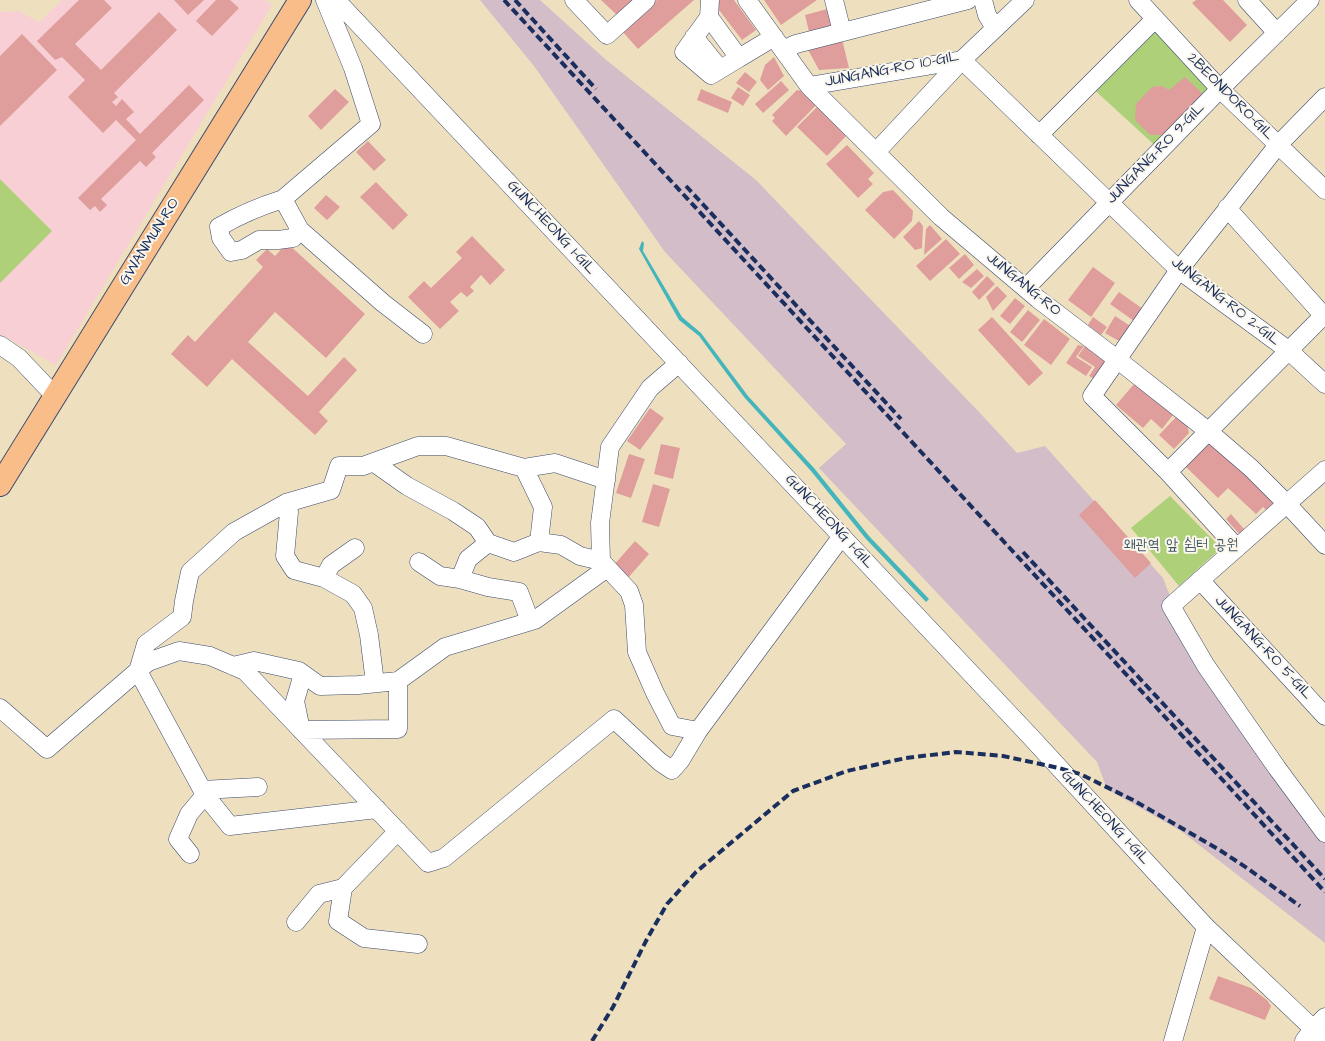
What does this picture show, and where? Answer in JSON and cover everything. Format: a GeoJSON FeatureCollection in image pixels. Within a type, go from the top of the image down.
{"type":"FeatureCollection","features":[{"type":"Feature","properties":{"kind":"main road","name":"GWANMUN-RO"},"geometry":{"type":"LineString","coordinates":[[0,485],[292,3]]}},
{"type":"Feature","properties":{"kind":"street"},"geometry":{"type":"LineString","coordinates":[[300,230],[293,238],[259,240],[242,250],[231,252],[221,238],[219,226],[259,207],[283,199],[371,124],[353,68],[325,0]]}},
{"type":"Feature","properties":{"kind":"street","name":"GUNCHEONG 1-GIL"},"geometry":{"type":"LineString","coordinates":[[336,0],[1029,735],[1206,927],[1317,1032]]}},
{"type":"Feature","properties":{"kind":"street"},"geometry":{"type":"LineString","coordinates":[[574,0],[607,35],[646,0]]}},
{"type":"Feature","properties":{"kind":"street","name":"JUNGANG-RO"},"geometry":{"type":"LineString","coordinates":[[747,0],[808,86],[941,217],[1038,299],[1208,431],[1251,468],[1325,545]]}},
{"type":"Feature","properties":{"kind":"street"},"geometry":{"type":"LineString","coordinates":[[834,0],[842,32]]}},
{"type":"Feature","properties":{"kind":"street"},"geometry":{"type":"LineString","coordinates":[[709,8],[684,52],[711,75],[739,58],[778,44],[796,44],[968,0]]}},
{"type":"Feature","properties":{"kind":"street"},"geometry":{"type":"LineString","coordinates":[[983,0],[987,15],[996,28]]}},
{"type":"Feature","properties":{"kind":"street","name":"JUNGANG-RO 10-GIL"},"geometry":{"type":"LineString","coordinates":[[808,86],[962,60],[1025,0]]}},
{"type":"Feature","properties":{"kind":"street","name":"2BEONDORO-GIL"},"geometry":{"type":"LineString","coordinates":[[1138,0],[1220,89],[1325,190]]}},
{"type":"Feature","properties":{"kind":"street"},"geometry":{"type":"LineString","coordinates":[[1246,0],[1277,33]]}},
{"type":"Feature","properties":{"kind":"street","name":"JUNGANG-RO 9-GIL"},"geometry":{"type":"LineString","coordinates":[[1026,288],[1220,89],[1310,0]]}},
{"type":"Feature","properties":{"kind":"street"},"geometry":{"type":"LineString","coordinates":[[709,8],[739,58]]}},
{"type":"Feature","properties":{"kind":"street"},"geometry":{"type":"LineString","coordinates":[[1039,135],[1155,19]]}},
{"type":"Feature","properties":{"kind":"street"},"geometry":{"type":"LineString","coordinates":[[876,152],[962,60]]}},
{"type":"Feature","properties":{"kind":"street","name":"JUNGANG-RO 2-GIL"},"geometry":{"type":"LineString","coordinates":[[962,60],[1179,270],[1288,350],[1325,384]]}},
{"type":"Feature","properties":{"kind":"street"},"geometry":{"type":"LineString","coordinates":[[1236,548],[1168,472],[1092,396],[1179,270],[1227,208],[1278,145],[1325,97]]}},
{"type":"Feature","properties":{"kind":"street"},"geometry":{"type":"LineString","coordinates":[[283,199],[300,230],[383,303],[423,334]]}},
{"type":"Feature","properties":{"kind":"street"},"geometry":{"type":"LineString","coordinates":[[1168,472],[1324,315],[1227,208]]}},
{"type":"Feature","properties":{"kind":"street"},"geometry":{"type":"LineString","coordinates":[[0,345],[19,358],[55,396]]}},
{"type":"Feature","properties":{"kind":"street"},"geometry":{"type":"LineString","coordinates":[[604,564],[600,524],[610,447],[650,388],[679,363]]}},
{"type":"Feature","properties":{"kind":"street"},"geometry":{"type":"LineString","coordinates":[[377,809],[230,826],[203,793],[138,671],[146,644],[182,617],[190,572],[234,532],[286,503],[331,490],[339,466],[363,466],[418,446],[446,446],[524,468],[555,463],[606,480]]}},
{"type":"Feature","properties":{"kind":"street"},"geometry":{"type":"LineString","coordinates":[[372,462],[407,486],[453,511],[477,527],[488,543],[514,552],[539,542],[561,545],[580,556],[604,564],[628,591],[634,605],[637,652],[672,726],[698,731]]}},
{"type":"Feature","properties":{"kind":"street"},"geometry":{"type":"LineString","coordinates":[[524,468],[543,508],[539,542]]}},
{"type":"Feature","properties":{"kind":"street"},"geometry":{"type":"LineString","coordinates":[[1325,470],[1171,606],[1206,666],[1325,833]]}},
{"type":"Feature","properties":{"kind":"street"},"geometry":{"type":"LineString","coordinates":[[286,503],[289,512],[285,556],[294,570],[324,578],[354,594],[363,608],[369,635],[375,684]]}},
{"type":"Feature","properties":{"kind":"street"},"geometry":{"type":"LineString","coordinates":[[0,708],[47,748],[148,662],[179,652],[210,656],[245,671],[428,863],[444,858],[614,719],[660,762],[672,770],[680,761],[698,731],[842,536]]}},
{"type":"Feature","properties":{"kind":"street"},"geometry":{"type":"LineString","coordinates":[[460,579],[468,559],[488,543]]}},
{"type":"Feature","properties":{"kind":"street"},"geometry":{"type":"LineString","coordinates":[[324,578],[331,564],[355,548]]}},
{"type":"Feature","properties":{"kind":"street"},"geometry":{"type":"LineString","coordinates":[[418,562],[440,576],[519,592],[530,622]]}},
{"type":"Feature","properties":{"kind":"street"},"geometry":{"type":"LineString","coordinates":[[233,666],[254,661],[299,671],[320,686],[398,682],[445,647],[535,620],[604,564]]}},
{"type":"Feature","properties":{"kind":"street","name":"JUNGANG-RO 5-GIL"},"geometry":{"type":"LineString","coordinates":[[1200,580],[1325,716]]}},
{"type":"Feature","properties":{"kind":"street"},"geometry":{"type":"LineString","coordinates":[[301,730],[294,701],[303,674]]}},
{"type":"Feature","properties":{"kind":"street"},"geometry":{"type":"LineString","coordinates":[[301,730],[398,729],[398,682]]}},
{"type":"Feature","properties":{"kind":"street"},"geometry":{"type":"LineString","coordinates":[[203,793],[258,787]]}},
{"type":"Feature","properties":{"kind":"street"},"geometry":{"type":"LineString","coordinates":[[190,854],[178,838],[189,814],[203,793]]}},
{"type":"Feature","properties":{"kind":"street"},"geometry":{"type":"LineString","coordinates":[[296,922],[319,894],[343,888],[398,831]]}},
{"type":"Feature","properties":{"kind":"street"},"geometry":{"type":"LineString","coordinates":[[343,888],[338,921],[364,938],[418,944]]}},
{"type":"Feature","properties":{"kind":"street"},"geometry":{"type":"LineString","coordinates":[[1173,1041],[1206,927]]}},
{"type":"Feature","properties":{"kind":"shaded area"},"geometry":{"type":"Polygon","coordinates":[[[62,0],[265,0],[272,5],[56,365],[0,334],[0,12],[19,11],[39,22],[62,0]]]}},
{"type":"Feature","properties":{"kind":"shaded area"},"geometry":{"type":"Polygon","coordinates":[[[480,0],[540,0],[605,59],[756,180],[1017,453],[1045,446],[1163,578],[1185,635],[1325,835],[1325,943],[1181,831],[1107,789],[1097,762],[819,468],[846,444],[665,252],[534,66],[480,0]]]}},
{"type":"Feature","properties":{"kind":"green space"},"geometry":{"type":"Polygon","coordinates":[[[1155,19],[1220,89],[1160,150],[1089,85],[1155,19]]]}},
{"type":"Feature","properties":{"kind":"green space"},"geometry":{"type":"Polygon","coordinates":[[[0,179],[52,231],[0,283],[0,179]]]}},
{"type":"Feature","properties":{"kind":"green space","name":"왜관역 앞 쉼터 공원"},"geometry":{"type":"Polygon","coordinates":[[[1170,496],[1221,548],[1179,586],[1131,528],[1170,496]]]}},
{"type":"Feature","properties":{"kind":"water"},"geometry":{"type":"Polygon","coordinates":[[[642,241],[644,243],[643,251],[682,317],[701,333],[748,396],[814,468],[869,536],[929,599],[926,602],[866,539],[811,471],[744,397],[699,336],[679,320],[639,249],[642,241]]]}},
{"type":"Feature","properties":{"kind":"building"},"geometry":{"type":"Polygon","coordinates":[[[79,0],[104,0],[112,8],[75,44],[101,70],[159,12],[177,30],[114,93],[118,97],[112,102],[116,106],[122,99],[134,112],[126,119],[140,134],[189,85],[204,100],[152,153],[156,157],[146,167],[140,161],[101,199],[107,205],[100,212],[95,206],[90,210],[78,198],[136,140],[116,120],[103,133],[68,97],[85,80],[62,57],[55,60],[37,41],[79,0]]]}},
{"type":"Feature","properties":{"kind":"building"},"geometry":{"type":"Polygon","coordinates":[[[174,0],[204,0],[188,15],[174,0]]]}},
{"type":"Feature","properties":{"kind":"building"},"geometry":{"type":"Polygon","coordinates":[[[216,0],[230,0],[239,8],[212,36],[196,21],[216,0]]]}},
{"type":"Feature","properties":{"kind":"building"},"geometry":{"type":"Polygon","coordinates":[[[601,0],[634,0],[618,16],[601,0]]]}},
{"type":"Feature","properties":{"kind":"building"},"geometry":{"type":"Polygon","coordinates":[[[657,0],[694,0],[638,49],[622,31],[657,0]]]}},
{"type":"Feature","properties":{"kind":"building"},"geometry":{"type":"Polygon","coordinates":[[[720,0],[734,0],[756,30],[742,40],[716,6],[720,0]]]}},
{"type":"Feature","properties":{"kind":"building"},"geometry":{"type":"Polygon","coordinates":[[[764,0],[817,0],[781,25],[764,0]]]}},
{"type":"Feature","properties":{"kind":"building"},"geometry":{"type":"Polygon","coordinates":[[[1196,0],[1223,0],[1247,25],[1230,42],[1192,3],[1196,0]]]}},
{"type":"Feature","properties":{"kind":"building"},"geometry":{"type":"Polygon","coordinates":[[[831,8],[836,30],[810,36],[805,15],[831,8]]]}},
{"type":"Feature","properties":{"kind":"building"},"geometry":{"type":"Polygon","coordinates":[[[22,34],[57,70],[0,126],[0,56],[22,34]]]}},
{"type":"Feature","properties":{"kind":"building"},"geometry":{"type":"Polygon","coordinates":[[[842,39],[849,68],[819,70],[806,46],[842,39]]]}},
{"type":"Feature","properties":{"kind":"building"},"geometry":{"type":"Polygon","coordinates":[[[774,57],[784,76],[768,90],[760,80],[765,65],[774,57]]]}},
{"type":"Feature","properties":{"kind":"building"},"geometry":{"type":"Polygon","coordinates":[[[745,72],[757,82],[749,92],[736,83],[745,72]]]}},
{"type":"Feature","properties":{"kind":"building"},"geometry":{"type":"Polygon","coordinates":[[[1185,77],[1204,95],[1166,135],[1150,135],[1135,120],[1136,104],[1152,87],[1162,86],[1169,90],[1185,77]]]}},
{"type":"Feature","properties":{"kind":"building"},"geometry":{"type":"Polygon","coordinates":[[[781,81],[789,90],[763,113],[755,104],[781,81]]]}},
{"type":"Feature","properties":{"kind":"building"},"geometry":{"type":"Polygon","coordinates":[[[738,87],[750,95],[743,106],[731,98],[738,87]]]}},
{"type":"Feature","properties":{"kind":"building"},"geometry":{"type":"Polygon","coordinates":[[[335,89],[349,102],[321,130],[308,116],[335,89]]]}},
{"type":"Feature","properties":{"kind":"building"},"geometry":{"type":"Polygon","coordinates":[[[701,89],[732,102],[728,113],[697,100],[701,89]]]}},
{"type":"Feature","properties":{"kind":"building"},"geometry":{"type":"Polygon","coordinates":[[[797,90],[802,91],[819,102],[786,136],[772,121],[775,118],[772,115],[797,90]]]}},
{"type":"Feature","properties":{"kind":"building"},"geometry":{"type":"Polygon","coordinates":[[[817,107],[846,136],[827,156],[797,127],[817,107]]]}},
{"type":"Feature","properties":{"kind":"building"},"geometry":{"type":"Polygon","coordinates":[[[368,141],[386,160],[374,171],[356,152],[368,141]]]}},
{"type":"Feature","properties":{"kind":"building"},"geometry":{"type":"Polygon","coordinates":[[[847,145],[874,173],[868,179],[873,184],[858,198],[826,164],[847,145]]]}},
{"type":"Feature","properties":{"kind":"building"},"geometry":{"type":"Polygon","coordinates":[[[376,182],[408,215],[393,230],[360,197],[376,182]]]}},
{"type":"Feature","properties":{"kind":"building"},"geometry":{"type":"Polygon","coordinates":[[[893,190],[913,211],[912,221],[894,239],[865,210],[883,192],[893,190]]]}},
{"type":"Feature","properties":{"kind":"building"},"geometry":{"type":"Polygon","coordinates":[[[326,195],[340,207],[327,220],[314,208],[326,195]]]}},
{"type":"Feature","properties":{"kind":"building"},"geometry":{"type":"Polygon","coordinates":[[[919,221],[923,226],[922,248],[915,250],[903,237],[919,221]]]}},
{"type":"Feature","properties":{"kind":"building"},"geometry":{"type":"Polygon","coordinates":[[[930,225],[942,239],[924,255],[926,229],[930,225]]]}},
{"type":"Feature","properties":{"kind":"building"},"geometry":{"type":"Polygon","coordinates":[[[472,236],[505,270],[490,285],[481,275],[470,287],[474,291],[467,297],[461,292],[450,302],[459,311],[440,329],[408,297],[424,281],[431,288],[462,258],[456,252],[472,236]]]}},
{"type":"Feature","properties":{"kind":"building"},"geometry":{"type":"Polygon","coordinates":[[[946,239],[960,254],[930,281],[916,266],[946,239]]]}},
{"type":"Feature","properties":{"kind":"building"},"geometry":{"type":"Polygon","coordinates":[[[287,243],[365,314],[326,358],[275,312],[248,342],[308,396],[344,357],[357,370],[319,412],[328,421],[315,435],[232,359],[207,387],[171,354],[188,335],[195,342],[263,267],[256,260],[267,249],[275,256],[287,243]]]}},
{"type":"Feature","properties":{"kind":"building"},"geometry":{"type":"Polygon","coordinates":[[[965,254],[974,265],[959,279],[949,268],[965,254]]]}},
{"type":"Feature","properties":{"kind":"building"},"geometry":{"type":"Polygon","coordinates":[[[1093,267],[1115,283],[1091,317],[1068,300],[1093,267]]]}},
{"type":"Feature","properties":{"kind":"building"},"geometry":{"type":"Polygon","coordinates":[[[977,269],[984,276],[971,288],[962,282],[977,269]]]}},
{"type":"Feature","properties":{"kind":"building"},"geometry":{"type":"Polygon","coordinates":[[[987,276],[995,284],[979,300],[972,292],[987,276]]]}},
{"type":"Feature","properties":{"kind":"building"},"geometry":{"type":"Polygon","coordinates":[[[997,286],[1007,296],[993,311],[986,297],[997,286]]]}},
{"type":"Feature","properties":{"kind":"building"},"geometry":{"type":"Polygon","coordinates":[[[1119,292],[1143,309],[1134,321],[1110,304],[1119,292]]]}},
{"type":"Feature","properties":{"kind":"building"},"geometry":{"type":"Polygon","coordinates":[[[1015,298],[1025,306],[1010,324],[1000,316],[1015,298]]]}},
{"type":"Feature","properties":{"kind":"building"},"geometry":{"type":"Polygon","coordinates":[[[1028,310],[1040,320],[1022,342],[1010,332],[1028,310]]]}},
{"type":"Feature","properties":{"kind":"building"},"geometry":{"type":"Polygon","coordinates":[[[1115,316],[1132,327],[1124,340],[1117,340],[1105,333],[1115,316]]]}},
{"type":"Feature","properties":{"kind":"building"},"geometry":{"type":"Polygon","coordinates":[[[992,317],[1043,373],[1029,386],[978,330],[992,317]]]}},
{"type":"Feature","properties":{"kind":"building"},"geometry":{"type":"Polygon","coordinates":[[[1093,317],[1107,327],[1101,335],[1088,325],[1093,317]]]}},
{"type":"Feature","properties":{"kind":"building"},"geometry":{"type":"Polygon","coordinates":[[[1044,319],[1070,339],[1051,365],[1024,345],[1044,319]]]}},
{"type":"Feature","properties":{"kind":"building"},"geometry":{"type":"Polygon","coordinates":[[[1078,345],[1084,346],[1076,357],[1092,367],[1086,376],[1066,363],[1078,345]]]}},
{"type":"Feature","properties":{"kind":"building"},"geometry":{"type":"Polygon","coordinates":[[[1085,346],[1103,358],[1107,363],[1096,380],[1089,376],[1095,367],[1078,356],[1085,346]]]}},
{"type":"Feature","properties":{"kind":"building"},"geometry":{"type":"Polygon","coordinates":[[[1135,383],[1173,415],[1162,429],[1151,419],[1143,428],[1116,405],[1135,383]]]}},
{"type":"Feature","properties":{"kind":"building"},"geometry":{"type":"Polygon","coordinates":[[[650,408],[664,418],[640,450],[627,441],[650,408]]]}},
{"type":"Feature","properties":{"kind":"building"},"geometry":{"type":"Polygon","coordinates":[[[1177,416],[1186,420],[1189,433],[1174,449],[1159,435],[1177,416]]]}},
{"type":"Feature","properties":{"kind":"building"},"geometry":{"type":"Polygon","coordinates":[[[1210,441],[1278,506],[1270,514],[1263,507],[1256,514],[1228,488],[1218,498],[1185,466],[1210,441]]]}},
{"type":"Feature","properties":{"kind":"building"},"geometry":{"type":"Polygon","coordinates":[[[661,444],[680,448],[673,479],[654,474],[661,444]]]}},
{"type":"Feature","properties":{"kind":"building"},"geometry":{"type":"Polygon","coordinates":[[[629,454],[645,459],[631,498],[616,493],[629,454]]]}},
{"type":"Feature","properties":{"kind":"building"},"geometry":{"type":"Polygon","coordinates":[[[653,484],[670,489],[659,527],[642,522],[653,484]]]}},
{"type":"Feature","properties":{"kind":"building"},"geometry":{"type":"Polygon","coordinates":[[[1095,500],[1151,563],[1135,578],[1079,515],[1095,500]]]}},
{"type":"Feature","properties":{"kind":"building"},"geometry":{"type":"Polygon","coordinates":[[[1231,514],[1244,529],[1253,521],[1258,523],[1242,537],[1226,519],[1231,514]]]}},
{"type":"Feature","properties":{"kind":"building"},"geometry":{"type":"Polygon","coordinates":[[[635,541],[649,554],[627,579],[613,566],[635,541]]]}},
{"type":"Feature","properties":{"kind":"building"},"geometry":{"type":"Polygon","coordinates":[[[1218,976],[1251,988],[1267,1000],[1271,1006],[1265,1020],[1209,999],[1218,976]]]}},
{"type":"Feature","properties":{"kind":"railway"},"geometry":{"type":"LineString","coordinates":[[504,0],[1325,892]]}},
{"type":"Feature","properties":{"kind":"railway"},"geometry":{"type":"LineString","coordinates":[[515,0],[596,89]]}},
{"type":"Feature","properties":{"kind":"railway"},"geometry":{"type":"LineString","coordinates":[[686,186],[901,419]]}},
{"type":"Feature","properties":{"kind":"railway"},"geometry":{"type":"LineString","coordinates":[[1023,552],[1325,879]]}},
{"type":"Feature","properties":{"kind":"railway"},"geometry":{"type":"LineString","coordinates":[[592,1041],[613,1007],[667,904],[696,872],[793,791],[847,771],[906,758],[956,752],[1003,756],[1080,774],[1133,800],[1218,849],[1300,906]]}}]}
